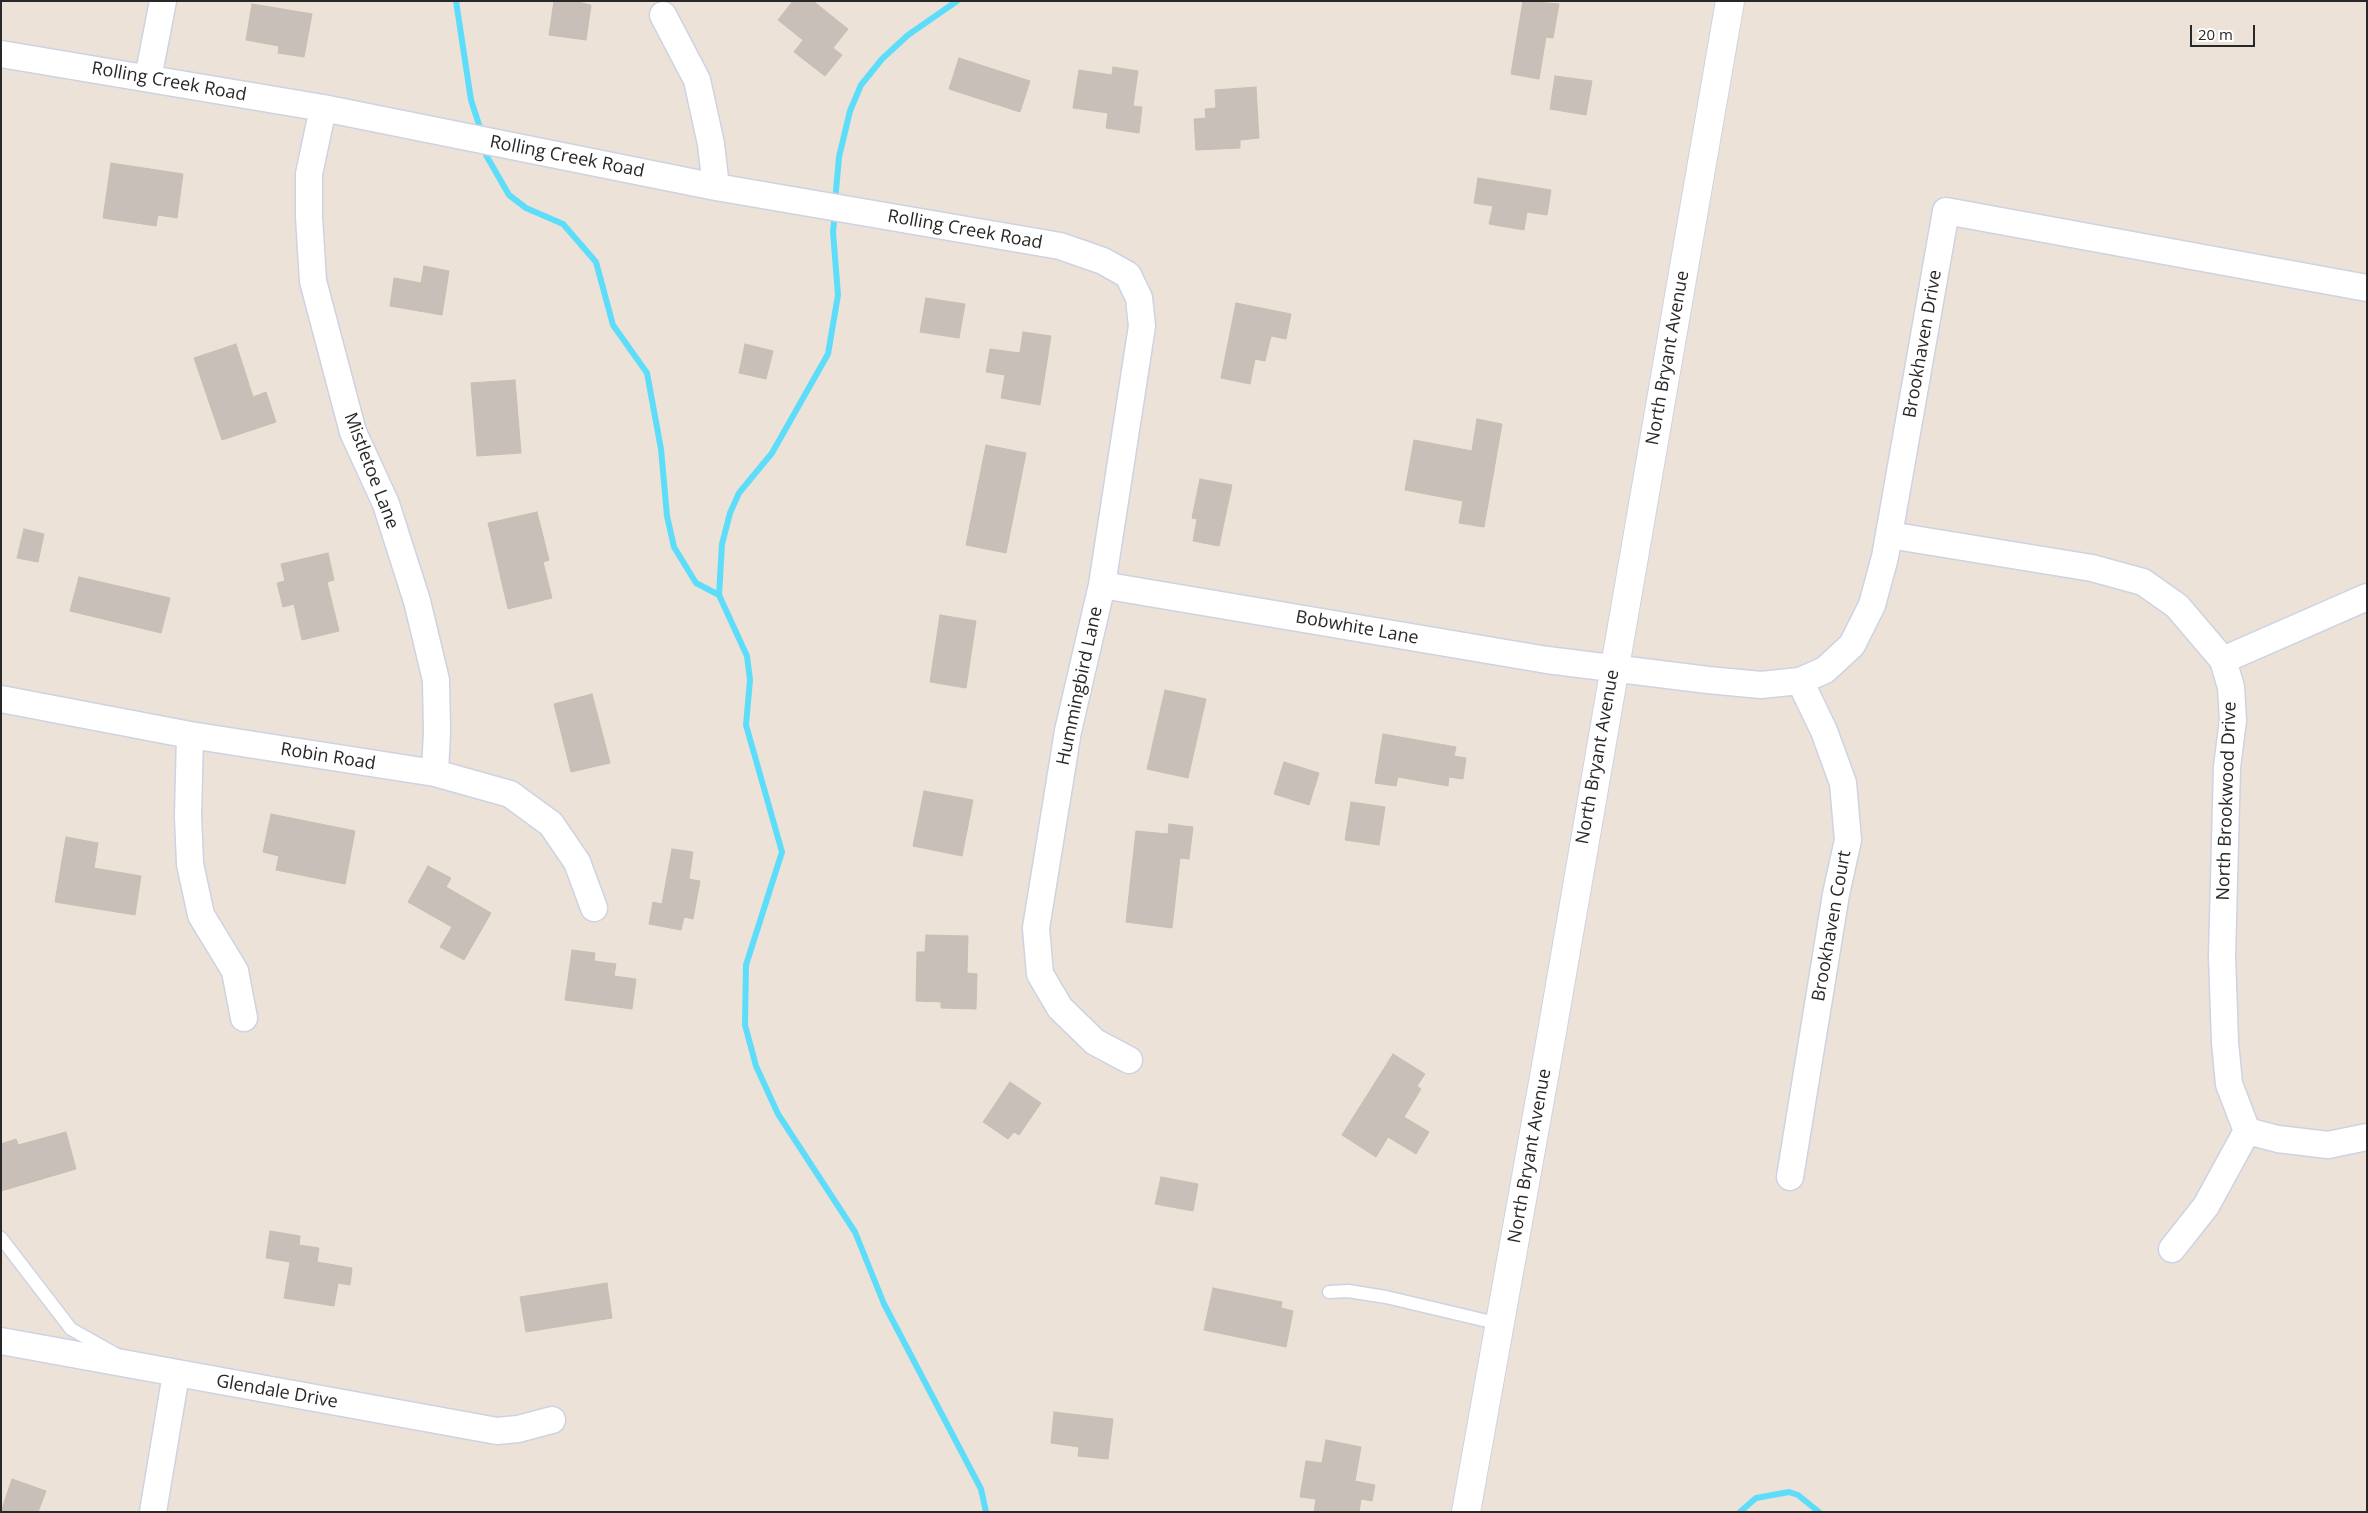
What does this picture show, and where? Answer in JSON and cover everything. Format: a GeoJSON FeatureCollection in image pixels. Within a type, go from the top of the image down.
{"type":"FeatureCollection","features":[{"type":"Feature","properties":{"kind":"street"},"geometry":{"type":"LineString","coordinates":[[148,78],[163,1]]}},
{"type":"Feature","properties":{"kind":"street","name":"North Bryant Avenue"},"geometry":{"type":"LineString","coordinates":[[1466,1512],[1730,1]]}},
{"type":"Feature","properties":{"kind":"street"},"geometry":{"type":"LineString","coordinates":[[662,16],[697,80],[711,144],[716,187]]}},
{"type":"Feature","properties":{"kind":"street","name":"Rolling Creek Road"},"geometry":{"type":"LineString","coordinates":[[1,54],[323,108],[716,187],[1060,246],[1103,261],[1128,275]]}},
{"type":"Feature","properties":{"kind":"street","name":"Mistletoe Lane"},"geometry":{"type":"LineString","coordinates":[[323,108],[309,174],[309,218],[313,281],[352,432],[386,504],[417,601],[436,680],[437,731],[435,773]]}},
{"type":"Feature","properties":{"kind":"street","name":"Brookhaven Drive"},"geometry":{"type":"LineString","coordinates":[[1614,667],[1752,684],[1800,681],[1825,670],[1852,645],[1872,605],[1889,535],[1946,211],[2367,288]]}},
{"type":"Feature","properties":{"kind":"street","name":"Hummingbird Lane"},"geometry":{"type":"LineString","coordinates":[[1128,275],[1140,298],[1142,326],[1102,585],[1068,731],[1036,928],[1040,974],[1060,1008],[1095,1042],[1130,1060]]}},
{"type":"Feature","properties":{"kind":"street","name":"North Brookwood Drive"},"geometry":{"type":"LineString","coordinates":[[1889,535],[2092,568],[2143,582],[2177,606],[2223,660],[2231,686],[2233,720],[2228,767],[2222,946],[2224,1042],[2229,1084],[2247,1131]]}},
{"type":"Feature","properties":{"kind":"street","name":"Bobwhite Lane"},"geometry":{"type":"LineString","coordinates":[[1102,585],[1547,660],[1614,667]]}},
{"type":"Feature","properties":{"kind":"street"},"geometry":{"type":"LineString","coordinates":[[2223,660],[2367,597]]}},
{"type":"Feature","properties":{"kind":"street","name":"Brookhaven Court"},"geometry":{"type":"LineString","coordinates":[[1790,1177],[1836,894],[1848,840],[1843,783],[1824,731],[1800,681]]}},
{"type":"Feature","properties":{"kind":"street","name":"Robin Road"},"geometry":{"type":"LineString","coordinates":[[1,700],[190,735],[435,773],[510,794],[551,824],[577,862],[594,908]]}},
{"type":"Feature","properties":{"kind":"street"},"geometry":{"type":"LineString","coordinates":[[190,735],[188,816],[190,864],[201,914],[235,971],[244,1018]]}},
{"type":"Feature","properties":{"kind":"street"},"geometry":{"type":"LineString","coordinates":[[2172,1249],[2206,1206],[2247,1131],[2278,1139],[2328,1145],[2367,1137]]}},
{"type":"Feature","properties":{"kind":"street","name":"Glendale Drive"},"geometry":{"type":"LineString","coordinates":[[1,1341],[497,1431],[518,1429],[552,1420]]}},
{"type":"Feature","properties":{"kind":"street"},"geometry":{"type":"LineString","coordinates":[[153,1512],[176,1374]]}},
{"type":"Feature","properties":{"kind":"lane"},"geometry":{"type":"LineString","coordinates":[[1,1238],[71,1328],[112,1350],[131,1365]]}},
{"type":"Feature","properties":{"kind":"lane"},"geometry":{"type":"LineString","coordinates":[[1329,1292],[1348,1291],[1386,1297],[1500,1324]]}},
{"type":"Feature","properties":{"kind":"building"},"geometry":{"type":"Polygon","coordinates":[[[554,1],[574,1],[591,5],[586,40],[549,35],[554,1]]]}},
{"type":"Feature","properties":{"kind":"building"},"geometry":{"type":"Polygon","coordinates":[[[793,1],[813,1],[848,29],[833,48],[842,55],[825,76],[794,52],[803,40],[778,20],[793,1]]]}},
{"type":"Feature","properties":{"kind":"building"},"geometry":{"type":"Polygon","coordinates":[[[1523,1],[1559,4],[1553,38],[1546,37],[1539,79],[1511,74],[1523,1]]]}},
{"type":"Feature","properties":{"kind":"building"},"geometry":{"type":"Polygon","coordinates":[[[252,4],[312,14],[304,57],[278,53],[279,46],[246,40],[252,4]]]}},
{"type":"Feature","properties":{"kind":"building"},"geometry":{"type":"Polygon","coordinates":[[[959,58],[1030,81],[1020,112],[949,89],[959,58]]]}},
{"type":"Feature","properties":{"kind":"building"},"geometry":{"type":"Polygon","coordinates":[[[1113,67],[1138,71],[1133,106],[1142,107],[1139,133],[1106,128],[1108,113],[1073,108],[1079,70],[1112,75],[1113,67]]]}},
{"type":"Feature","properties":{"kind":"building"},"geometry":{"type":"Polygon","coordinates":[[[1555,76],[1592,81],[1586,115],[1550,109],[1555,76]]]}},
{"type":"Feature","properties":{"kind":"building"},"geometry":{"type":"Polygon","coordinates":[[[1256,87],[1259,138],[1240,140],[1240,148],[1196,150],[1194,119],[1206,118],[1205,109],[1216,108],[1215,90],[1256,87]]]}},
{"type":"Feature","properties":{"kind":"building"},"geometry":{"type":"Polygon","coordinates":[[[111,163],[183,174],[177,218],[158,215],[156,226],[103,218],[111,163]]]}},
{"type":"Feature","properties":{"kind":"building"},"geometry":{"type":"Polygon","coordinates":[[[1478,178],[1551,190],[1547,215],[1527,212],[1524,230],[1489,224],[1493,206],[1474,203],[1478,178]]]}},
{"type":"Feature","properties":{"kind":"building"},"geometry":{"type":"Polygon","coordinates":[[[424,266],[449,271],[442,315],[390,306],[394,278],[421,283],[424,266]]]}},
{"type":"Feature","properties":{"kind":"building"},"geometry":{"type":"Polygon","coordinates":[[[926,298],[965,304],[959,338],[920,332],[926,298]]]}},
{"type":"Feature","properties":{"kind":"building"},"geometry":{"type":"Polygon","coordinates":[[[1236,303],[1291,314],[1286,339],[1271,336],[1265,361],[1255,359],[1250,384],[1221,378],[1236,303]]]}},
{"type":"Feature","properties":{"kind":"building"},"geometry":{"type":"Polygon","coordinates":[[[1023,332],[1051,336],[1040,405],[1001,398],[1005,375],[986,372],[990,349],[1020,353],[1023,332]]]}},
{"type":"Feature","properties":{"kind":"building"},"geometry":{"type":"Polygon","coordinates":[[[236,344],[253,397],[266,392],[276,422],[222,440],[194,358],[236,344]]]}},
{"type":"Feature","properties":{"kind":"building"},"geometry":{"type":"Polygon","coordinates":[[[745,344],[773,351],[766,379],[739,373],[745,344]]]}},
{"type":"Feature","properties":{"kind":"building"},"geometry":{"type":"Polygon","coordinates":[[[515,380],[521,453],[477,456],[471,383],[515,380]]]}},
{"type":"Feature","properties":{"kind":"building"},"geometry":{"type":"Polygon","coordinates":[[[1477,419],[1502,424],[1484,527],[1459,523],[1463,501],[1405,490],[1414,440],[1472,451],[1477,419]]]}},
{"type":"Feature","properties":{"kind":"building"},"geometry":{"type":"Polygon","coordinates":[[[986,445],[1026,453],[1006,553],[966,545],[986,445]]]}},
{"type":"Feature","properties":{"kind":"building"},"geometry":{"type":"Polygon","coordinates":[[[1200,479],[1232,485],[1219,546],[1193,541],[1197,519],[1192,518],[1200,479]]]}},
{"type":"Feature","properties":{"kind":"building"},"geometry":{"type":"Polygon","coordinates":[[[537,512],[549,560],[543,562],[552,598],[508,609],[488,523],[537,512]]]}},
{"type":"Feature","properties":{"kind":"building"},"geometry":{"type":"Polygon","coordinates":[[[24,529],[44,534],[38,562],[17,558],[24,529]]]}},
{"type":"Feature","properties":{"kind":"building"},"geometry":{"type":"Polygon","coordinates":[[[328,553],[334,580],[327,582],[339,631],[302,640],[294,604],[283,607],[277,583],[285,581],[281,564],[328,553]]]}},
{"type":"Feature","properties":{"kind":"building"},"geometry":{"type":"Polygon","coordinates":[[[79,577],[170,598],[161,633],[70,611],[79,577]]]}},
{"type":"Feature","properties":{"kind":"building"},"geometry":{"type":"Polygon","coordinates":[[[940,615],[976,621],[966,688],[930,682],[940,615]]]}},
{"type":"Feature","properties":{"kind":"building"},"geometry":{"type":"Polygon","coordinates":[[[1165,690],[1206,699],[1188,778],[1147,769],[1165,690]]]}},
{"type":"Feature","properties":{"kind":"building"},"geometry":{"type":"Polygon","coordinates":[[[592,694],[610,763],[571,772],[554,704],[592,694]]]}},
{"type":"Feature","properties":{"kind":"building"},"geometry":{"type":"Polygon","coordinates":[[[1383,734],[1456,747],[1454,756],[1466,758],[1463,779],[1449,777],[1448,786],[1398,777],[1396,786],[1375,783],[1383,734]]]}},
{"type":"Feature","properties":{"kind":"building"},"geometry":{"type":"Polygon","coordinates":[[[1284,762],[1319,773],[1309,805],[1274,794],[1284,762]]]}},
{"type":"Feature","properties":{"kind":"building"},"geometry":{"type":"Polygon","coordinates":[[[924,791],[973,800],[962,856],[913,846],[924,791]]]}},
{"type":"Feature","properties":{"kind":"building"},"geometry":{"type":"Polygon","coordinates":[[[1351,802],[1385,807],[1379,845],[1345,840],[1351,802]]]}},
{"type":"Feature","properties":{"kind":"building"},"geometry":{"type":"Polygon","coordinates":[[[271,814],[355,831],[345,884],[276,870],[279,856],[263,852],[271,814]]]}},
{"type":"Feature","properties":{"kind":"building"},"geometry":{"type":"Polygon","coordinates":[[[1169,824],[1193,827],[1189,859],[1180,858],[1172,928],[1126,922],[1136,831],[1168,834],[1169,824]]]}},
{"type":"Feature","properties":{"kind":"building"},"geometry":{"type":"Polygon","coordinates":[[[66,837],[98,843],[94,868],[141,876],[135,915],[55,902],[66,837]]]}},
{"type":"Feature","properties":{"kind":"building"},"geometry":{"type":"Polygon","coordinates":[[[672,849],[693,852],[689,879],[700,881],[693,919],[684,917],[681,930],[649,924],[653,902],[662,904],[672,849]]]}},
{"type":"Feature","properties":{"kind":"building"},"geometry":{"type":"Polygon","coordinates":[[[428,866],[451,878],[446,887],[491,913],[464,960],[440,947],[452,927],[408,902],[428,866]]]}},
{"type":"Feature","properties":{"kind":"building"},"geometry":{"type":"Polygon","coordinates":[[[926,935],[968,936],[967,973],[977,974],[976,1009],[941,1008],[941,1002],[916,1001],[917,952],[925,952],[926,935]]]}},
{"type":"Feature","properties":{"kind":"building"},"geometry":{"type":"Polygon","coordinates":[[[572,950],[595,953],[594,961],[616,964],[614,976],[636,979],[632,1009],[565,1000],[572,950]]]}},
{"type":"Feature","properties":{"kind":"building"},"geometry":{"type":"Polygon","coordinates":[[[1393,1054],[1425,1074],[1417,1086],[1421,1089],[1404,1117],[1429,1132],[1416,1154],[1388,1137],[1376,1157],[1342,1135],[1393,1054]]]}},
{"type":"Feature","properties":{"kind":"building"},"geometry":{"type":"Polygon","coordinates":[[[1010,1082],[1041,1103],[1019,1135],[1014,1132],[1008,1139],[983,1122],[1010,1082]]]}},
{"type":"Feature","properties":{"kind":"building"},"geometry":{"type":"Polygon","coordinates":[[[66,1132],[76,1169],[1,1191],[1,1144],[16,1139],[18,1145],[66,1132]]]}},
{"type":"Feature","properties":{"kind":"building"},"geometry":{"type":"Polygon","coordinates":[[[1161,1177],[1198,1184],[1193,1211],[1155,1204],[1161,1177]]]}},
{"type":"Feature","properties":{"kind":"building"},"geometry":{"type":"Polygon","coordinates":[[[270,1231],[300,1236],[299,1245],[319,1248],[317,1262],[352,1268],[350,1285],[338,1283],[334,1306],[284,1298],[290,1262],[266,1258],[270,1231]]]}},
{"type":"Feature","properties":{"kind":"building"},"geometry":{"type":"Polygon","coordinates":[[[607,1283],[612,1318],[526,1332],[520,1297],[607,1283]]]}},
{"type":"Feature","properties":{"kind":"building"},"geometry":{"type":"Polygon","coordinates":[[[1213,1288],[1282,1302],[1281,1308],[1293,1311],[1286,1347],[1204,1330],[1213,1288]]]}},
{"type":"Feature","properties":{"kind":"building"},"geometry":{"type":"Polygon","coordinates":[[[1054,1412],[1113,1419],[1108,1459],[1078,1456],[1079,1447],[1051,1443],[1054,1412]]]}},
{"type":"Feature","properties":{"kind":"building"},"geometry":{"type":"Polygon","coordinates":[[[1326,1440],[1361,1447],[1355,1481],[1375,1485],[1372,1501],[1361,1499],[1359,1512],[1314,1512],[1316,1499],[1300,1497],[1306,1461],[1322,1463],[1326,1440]]]}},
{"type":"Feature","properties":{"kind":"building"},"geometry":{"type":"Polygon","coordinates":[[[12,1479],[46,1491],[38,1512],[1,1512],[12,1479]]]}},
{"type":"Feature","properties":{"kind":"waterway"},"geometry":{"type":"LineString","coordinates":[[456,1],[471,100],[482,134]]}},
{"type":"Feature","properties":{"kind":"waterway"},"geometry":{"type":"LineString","coordinates":[[835,202],[839,157],[850,111],[861,85],[882,59],[908,35],[957,1]]}},
{"type":"Feature","properties":{"kind":"waterway"},"geometry":{"type":"LineString","coordinates":[[484,146],[486,155],[509,195],[526,208],[563,224],[596,262],[613,325],[647,373],[661,449],[667,516],[674,547],[696,583],[719,595]]}},
{"type":"Feature","properties":{"kind":"waterway"},"geometry":{"type":"LineString","coordinates":[[835,212],[833,232],[838,295],[828,354],[772,453],[739,493],[730,513],[722,544],[719,595],[747,656],[750,680],[746,725],[782,852],[746,965],[745,1025],[756,1066],[778,1114],[855,1232],[884,1304],[981,1489],[986,1512]]}},
{"type":"Feature","properties":{"kind":"waterway"},"geometry":{"type":"LineString","coordinates":[[1740,1512],[1756,1498],[1789,1492],[1798,1495],[1819,1512]]}}]}
